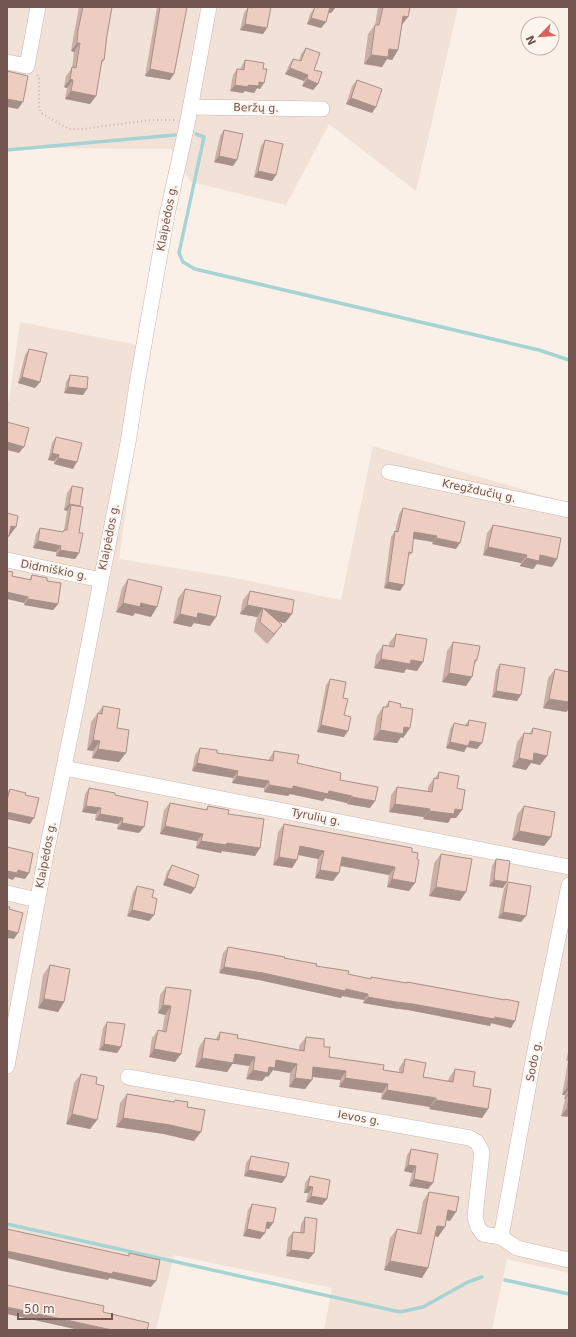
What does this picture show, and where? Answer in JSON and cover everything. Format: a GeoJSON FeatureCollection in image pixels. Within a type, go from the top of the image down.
{"type":"FeatureCollection","features":[{"type":"Feature","properties":{"kind":"street"},"geometry":{"type":"LineString","coordinates":[[7,62],[27,66],[38,7]]}},
{"type":"Feature","properties":{"kind":"street","name":"Klaipėdos g."},"geometry":{"type":"LineString","coordinates":[[7,1066],[130,428],[161,244],[189,114],[209,7]]}},
{"type":"Feature","properties":{"kind":"street","name":"Beržų g."},"geometry":{"type":"LineString","coordinates":[[189,114],[322,109]]}},
{"type":"Feature","properties":{"kind":"street","name":"Kregždučių g."},"geometry":{"type":"LineString","coordinates":[[389,472],[569,510]]}},
{"type":"Feature","properties":{"kind":"street","name":"Didmiškio g."},"geometry":{"type":"LineString","coordinates":[[7,560],[101,580]]}},
{"type":"Feature","properties":{"kind":"street","name":"Tyrulių g."},"geometry":{"type":"LineString","coordinates":[[64,768],[569,867]]}},
{"type":"Feature","properties":{"kind":"street","name":"Sodo g."},"geometry":{"type":"LineString","coordinates":[[501,1237],[538,1035],[569,884]]}},
{"type":"Feature","properties":{"kind":"street"},"geometry":{"type":"LineString","coordinates":[[7,893],[38,900]]}},
{"type":"Feature","properties":{"kind":"street","name":"Ievos g."},"geometry":{"type":"LineString","coordinates":[[128,1076],[470,1138],[477,1142],[482,1152],[475,1217],[478,1227],[484,1234],[501,1237],[517,1248],[569,1260]]}},
{"type":"Feature","properties":{"kind":"path"},"geometry":{"type":"LineString","coordinates":[[27,66],[39,77],[39,106],[41,113],[69,129],[83,129],[189,114]]}},
{"type":"Feature","properties":{"kind":"shaded area"},"geometry":{"type":"Polygon","coordinates":[[[7,7],[458,7],[416,191],[329,124],[286,205],[191,182],[171,149],[25,148],[7,150],[7,7]]]}},
{"type":"Feature","properties":{"kind":"shaded area"},"geometry":{"type":"Polygon","coordinates":[[[20,322],[148,347],[119,559],[235,578],[341,600],[373,446],[569,503],[569,1273],[507,1259],[492,1330],[324,1330],[332,1288],[174,1255],[156,1330],[7,1330],[7,401],[9,401],[20,322]]]}},
{"type":"Feature","properties":{"kind":"building"},"geometry":{"type":"Polygon","coordinates":[[[83,7],[112,7],[104,60],[102,60],[96,96],[71,91],[73,80],[70,79],[72,67],[76,68],[80,43],[77,43],[78,30],[83,7]]]}},
{"type":"Feature","properties":{"kind":"building"},"geometry":{"type":"Polygon","coordinates":[[[160,7],[187,7],[174,74],[150,69],[160,7]]]}},
{"type":"Feature","properties":{"kind":"building"},"geometry":{"type":"Polygon","coordinates":[[[248,7],[271,7],[267,28],[245,24],[248,7]]]}},
{"type":"Feature","properties":{"kind":"building"},"geometry":{"type":"Polygon","coordinates":[[[315,7],[330,7],[326,22],[311,18],[315,7]]]}},
{"type":"Feature","properties":{"kind":"building"},"geometry":{"type":"Polygon","coordinates":[[[383,7],[410,7],[408,17],[403,16],[398,50],[389,49],[388,57],[371,55],[375,25],[379,25],[383,7]]]}},
{"type":"Feature","properties":{"kind":"building"},"geometry":{"type":"Polygon","coordinates":[[[306,48],[320,53],[314,70],[322,72],[318,84],[307,79],[308,75],[290,68],[293,59],[301,61],[306,48]]]}},
{"type":"Feature","properties":{"kind":"building"},"geometry":{"type":"Polygon","coordinates":[[[245,60],[264,63],[263,69],[267,69],[264,83],[259,82],[259,86],[248,85],[248,87],[235,85],[237,69],[244,70],[245,60]]]}},
{"type":"Feature","properties":{"kind":"building"},"geometry":{"type":"Polygon","coordinates":[[[7,71],[28,76],[23,102],[7,99],[7,71]]]}},
{"type":"Feature","properties":{"kind":"building"},"geometry":{"type":"Polygon","coordinates":[[[357,80],[382,89],[376,107],[351,98],[357,80]]]}},
{"type":"Feature","properties":{"kind":"building"},"geometry":{"type":"Polygon","coordinates":[[[224,130],[243,134],[237,160],[219,156],[224,130]]]}},
{"type":"Feature","properties":{"kind":"building"},"geometry":{"type":"Polygon","coordinates":[[[265,140],[283,144],[276,175],[258,171],[265,140]]]}},
{"type":"Feature","properties":{"kind":"building"},"geometry":{"type":"Polygon","coordinates":[[[29,349],[47,353],[40,382],[22,377],[29,349]]]}},
{"type":"Feature","properties":{"kind":"building"},"geometry":{"type":"Polygon","coordinates":[[[70,375],[88,377],[87,389],[68,387],[70,375]]]}},
{"type":"Feature","properties":{"kind":"building"},"geometry":{"type":"Polygon","coordinates":[[[7,422],[29,428],[24,447],[7,442],[7,422]]]}},
{"type":"Feature","properties":{"kind":"building"},"geometry":{"type":"Polygon","coordinates":[[[56,437],[82,443],[77,462],[58,458],[59,455],[52,453],[56,437]]]}},
{"type":"Feature","properties":{"kind":"building"},"geometry":{"type":"Polygon","coordinates":[[[72,486],[83,488],[80,506],[69,504],[72,486]]]}},
{"type":"Feature","properties":{"kind":"building"},"geometry":{"type":"Polygon","coordinates":[[[71,505],[83,507],[79,533],[83,533],[79,553],[60,550],[61,546],[38,541],[40,528],[63,532],[64,530],[67,530],[71,505]]]}},
{"type":"Feature","properties":{"kind":"building"},"geometry":{"type":"Polygon","coordinates":[[[403,508],[465,522],[460,543],[436,538],[437,536],[414,532],[412,553],[409,552],[404,585],[388,582],[395,531],[398,532],[403,508]]]}},
{"type":"Feature","properties":{"kind":"building"},"geometry":{"type":"Polygon","coordinates":[[[7,513],[18,516],[16,527],[11,526],[9,536],[7,535],[7,513]]]}},
{"type":"Feature","properties":{"kind":"building"},"geometry":{"type":"Polygon","coordinates":[[[493,525],[561,538],[557,559],[540,555],[539,561],[526,558],[527,555],[488,547],[493,525]]]}},
{"type":"Feature","properties":{"kind":"building"},"geometry":{"type":"Polygon","coordinates":[[[7,571],[13,572],[12,576],[31,580],[32,575],[47,578],[47,581],[61,583],[58,604],[28,599],[28,597],[7,592],[7,571]]]}},
{"type":"Feature","properties":{"kind":"building"},"geometry":{"type":"Polygon","coordinates":[[[128,579],[162,587],[157,607],[141,603],[140,607],[123,603],[128,579]]]}},
{"type":"Feature","properties":{"kind":"building"},"geometry":{"type":"Polygon","coordinates":[[[185,589],[221,596],[216,617],[198,613],[197,618],[180,614],[185,589]]]}},
{"type":"Feature","properties":{"kind":"building"},"geometry":{"type":"Polygon","coordinates":[[[250,591],[294,600],[292,614],[247,605],[250,591]]]}},
{"type":"Feature","properties":{"kind":"building"},"geometry":{"type":"Polygon","coordinates":[[[263,608],[282,625],[274,634],[260,622],[263,608]]]}},
{"type":"Feature","properties":{"kind":"building"},"geometry":{"type":"Polygon","coordinates":[[[396,634],[427,639],[423,662],[411,660],[410,664],[381,659],[383,645],[394,647],[396,634]]]}},
{"type":"Feature","properties":{"kind":"building"},"geometry":{"type":"Polygon","coordinates":[[[453,642],[480,646],[477,660],[475,660],[472,677],[449,673],[453,642]]]}},
{"type":"Feature","properties":{"kind":"building"},"geometry":{"type":"Polygon","coordinates":[[[500,664],[525,668],[521,695],[496,691],[500,664]]]}},
{"type":"Feature","properties":{"kind":"building"},"geometry":{"type":"Polygon","coordinates":[[[555,669],[569,672],[569,702],[549,699],[555,669]]]}},
{"type":"Feature","properties":{"kind":"building"},"geometry":{"type":"Polygon","coordinates":[[[330,679],[346,682],[343,698],[348,699],[344,715],[351,717],[348,731],[321,725],[330,679]]]}},
{"type":"Feature","properties":{"kind":"building"},"geometry":{"type":"Polygon","coordinates":[[[389,701],[401,704],[400,707],[413,709],[410,728],[404,727],[403,734],[380,730],[383,707],[388,707],[389,701]]]}},
{"type":"Feature","properties":{"kind":"building"},"geometry":{"type":"Polygon","coordinates":[[[103,706],[120,709],[117,728],[129,730],[126,753],[98,749],[100,741],[93,740],[98,713],[102,714],[103,706]]]}},
{"type":"Feature","properties":{"kind":"building"},"geometry":{"type":"Polygon","coordinates":[[[469,720],[486,723],[482,743],[470,741],[468,746],[450,742],[454,723],[468,726],[469,720]]]}},
{"type":"Feature","properties":{"kind":"building"},"geometry":{"type":"Polygon","coordinates":[[[533,728],[551,732],[547,756],[534,753],[533,761],[519,758],[524,733],[532,734],[533,728]]]}},
{"type":"Feature","properties":{"kind":"building"},"geometry":{"type":"Polygon","coordinates":[[[200,748],[217,750],[217,753],[273,761],[274,751],[299,755],[297,763],[341,773],[340,780],[378,787],[375,801],[329,791],[328,794],[293,786],[293,789],[269,785],[269,781],[237,776],[238,771],[197,763],[200,748]]]}},
{"type":"Feature","properties":{"kind":"building"},"geometry":{"type":"Polygon","coordinates":[[[439,772],[459,776],[457,788],[465,790],[462,810],[455,809],[454,814],[429,811],[430,809],[395,804],[397,787],[432,792],[434,778],[438,779],[439,772]]]}},
{"type":"Feature","properties":{"kind":"building"},"geometry":{"type":"Polygon","coordinates":[[[89,788],[148,802],[144,827],[122,823],[123,818],[100,814],[101,808],[86,806],[89,788]]]}},
{"type":"Feature","properties":{"kind":"building"},"geometry":{"type":"Polygon","coordinates":[[[10,789],[26,793],[25,795],[39,798],[34,818],[7,812],[7,800],[10,789]]]}},
{"type":"Feature","properties":{"kind":"building"},"geometry":{"type":"Polygon","coordinates":[[[170,803],[207,810],[208,806],[229,810],[228,814],[264,819],[260,848],[201,841],[203,834],[165,826],[170,803]]]}},
{"type":"Feature","properties":{"kind":"building"},"geometry":{"type":"Polygon","coordinates":[[[524,806],[555,812],[551,837],[519,831],[524,806]]]}},
{"type":"Feature","properties":{"kind":"building"},"geometry":{"type":"Polygon","coordinates":[[[284,824],[412,848],[412,852],[418,853],[417,859],[419,860],[415,883],[392,879],[395,867],[342,857],[339,873],[320,870],[324,851],[300,846],[297,860],[279,857],[284,824]]]}},
{"type":"Feature","properties":{"kind":"building"},"geometry":{"type":"Polygon","coordinates":[[[7,847],[33,853],[29,873],[18,870],[17,873],[7,871],[7,847]]]}},
{"type":"Feature","properties":{"kind":"building"},"geometry":{"type":"Polygon","coordinates":[[[441,854],[472,859],[466,892],[436,887],[441,854]]]}},
{"type":"Feature","properties":{"kind":"building"},"geometry":{"type":"Polygon","coordinates":[[[496,859],[510,861],[507,882],[494,880],[496,859]]]}},
{"type":"Feature","properties":{"kind":"building"},"geometry":{"type":"Polygon","coordinates":[[[172,865],[199,875],[195,888],[167,878],[172,865]]]}},
{"type":"Feature","properties":{"kind":"building"},"geometry":{"type":"Polygon","coordinates":[[[508,882],[531,886],[526,916],[503,912],[508,882]]]}},
{"type":"Feature","properties":{"kind":"building"},"geometry":{"type":"Polygon","coordinates":[[[137,886],[154,890],[152,897],[157,899],[154,915],[132,910],[137,886]]]}},
{"type":"Feature","properties":{"kind":"building"},"geometry":{"type":"Polygon","coordinates":[[[7,907],[23,913],[18,933],[7,930],[7,907]]]}},
{"type":"Feature","properties":{"kind":"building"},"geometry":{"type":"Polygon","coordinates":[[[228,947],[285,957],[284,958],[317,964],[316,966],[349,971],[348,974],[371,979],[371,977],[407,982],[519,1002],[515,1021],[495,1017],[494,1019],[368,997],[368,994],[346,989],[345,991],[263,973],[224,967],[228,947]]]}},
{"type":"Feature","properties":{"kind":"building"},"geometry":{"type":"Polygon","coordinates":[[[50,965],[70,969],[64,1002],[44,999],[50,965]]]}},
{"type":"Feature","properties":{"kind":"building"},"geometry":{"type":"Polygon","coordinates":[[[166,987],[191,990],[181,1054],[154,1049],[158,1030],[166,1032],[171,1006],[163,1005],[166,987]]]}},
{"type":"Feature","properties":{"kind":"building"},"geometry":{"type":"Polygon","coordinates":[[[107,1022],[125,1024],[121,1047],[104,1044],[107,1022]]]}},
{"type":"Feature","properties":{"kind":"building"},"geometry":{"type":"Polygon","coordinates":[[[220,1032],[238,1035],[237,1038],[304,1051],[306,1037],[324,1039],[324,1047],[330,1047],[329,1057],[384,1065],[383,1070],[403,1073],[405,1059],[426,1063],[423,1077],[453,1082],[455,1069],[475,1072],[473,1086],[491,1089],[488,1109],[387,1090],[388,1084],[345,1078],[346,1071],[313,1067],[312,1080],[295,1078],[297,1064],[276,1060],[275,1068],[269,1067],[268,1073],[253,1070],[255,1057],[235,1054],[233,1063],[202,1058],[205,1038],[219,1040],[220,1032]]]}},
{"type":"Feature","properties":{"kind":"building"},"geometry":{"type":"Polygon","coordinates":[[[81,1074],[97,1077],[96,1084],[104,1086],[97,1120],[72,1114],[81,1074]]]}},
{"type":"Feature","properties":{"kind":"building"},"geometry":{"type":"Polygon","coordinates":[[[569,1075],[569,1088],[567,1087],[569,1075]]]}},
{"type":"Feature","properties":{"kind":"building"},"geometry":{"type":"Polygon","coordinates":[[[127,1094],[174,1102],[175,1100],[188,1102],[187,1107],[205,1110],[201,1132],[170,1125],[123,1118],[127,1094]]]}},
{"type":"Feature","properties":{"kind":"building"},"geometry":{"type":"Polygon","coordinates":[[[569,1098],[569,1109],[567,1108],[569,1098]]]}},
{"type":"Feature","properties":{"kind":"building"},"geometry":{"type":"Polygon","coordinates":[[[411,1149],[438,1154],[433,1183],[414,1179],[416,1166],[408,1165],[411,1149]]]}},
{"type":"Feature","properties":{"kind":"building"},"geometry":{"type":"Polygon","coordinates":[[[251,1156],[289,1163],[286,1177],[248,1170],[251,1156]]]}},
{"type":"Feature","properties":{"kind":"building"},"geometry":{"type":"Polygon","coordinates":[[[310,1176],[330,1180],[327,1199],[311,1196],[313,1187],[308,1186],[310,1176]]]}},
{"type":"Feature","properties":{"kind":"building"},"geometry":{"type":"Polygon","coordinates":[[[429,1192],[459,1197],[456,1212],[448,1210],[445,1227],[437,1226],[428,1268],[390,1261],[397,1229],[421,1234],[429,1192]]]}},
{"type":"Feature","properties":{"kind":"building"},"geometry":{"type":"Polygon","coordinates":[[[252,1204],[276,1208],[273,1223],[267,1222],[265,1233],[247,1229],[252,1204]]]}},
{"type":"Feature","properties":{"kind":"building"},"geometry":{"type":"Polygon","coordinates":[[[305,1217],[317,1219],[314,1253],[291,1250],[293,1232],[304,1233],[305,1217]]]}},
{"type":"Feature","properties":{"kind":"building"},"geometry":{"type":"Polygon","coordinates":[[[7,1229],[129,1256],[129,1253],[160,1260],[156,1281],[113,1272],[112,1274],[7,1251],[7,1229]]]}},
{"type":"Feature","properties":{"kind":"building"},"geometry":{"type":"Polygon","coordinates":[[[7,1285],[104,1306],[103,1312],[149,1323],[147,1330],[112,1330],[7,1307],[7,1285]]]}},
{"type":"Feature","properties":{"kind":"waterway"},"geometry":{"type":"LineString","coordinates":[[196,134],[204,137],[179,253],[183,262],[195,269],[539,350],[569,360]]}},
{"type":"Feature","properties":{"kind":"waterway"},"geometry":{"type":"LineString","coordinates":[[7,150],[175,135]]}},
{"type":"Feature","properties":{"kind":"waterway"},"geometry":{"type":"LineString","coordinates":[[7,1224],[400,1312],[423,1307],[468,1282],[482,1277]]}},
{"type":"Feature","properties":{"kind":"waterway"},"geometry":{"type":"LineString","coordinates":[[505,1280],[569,1294]]}}]}
